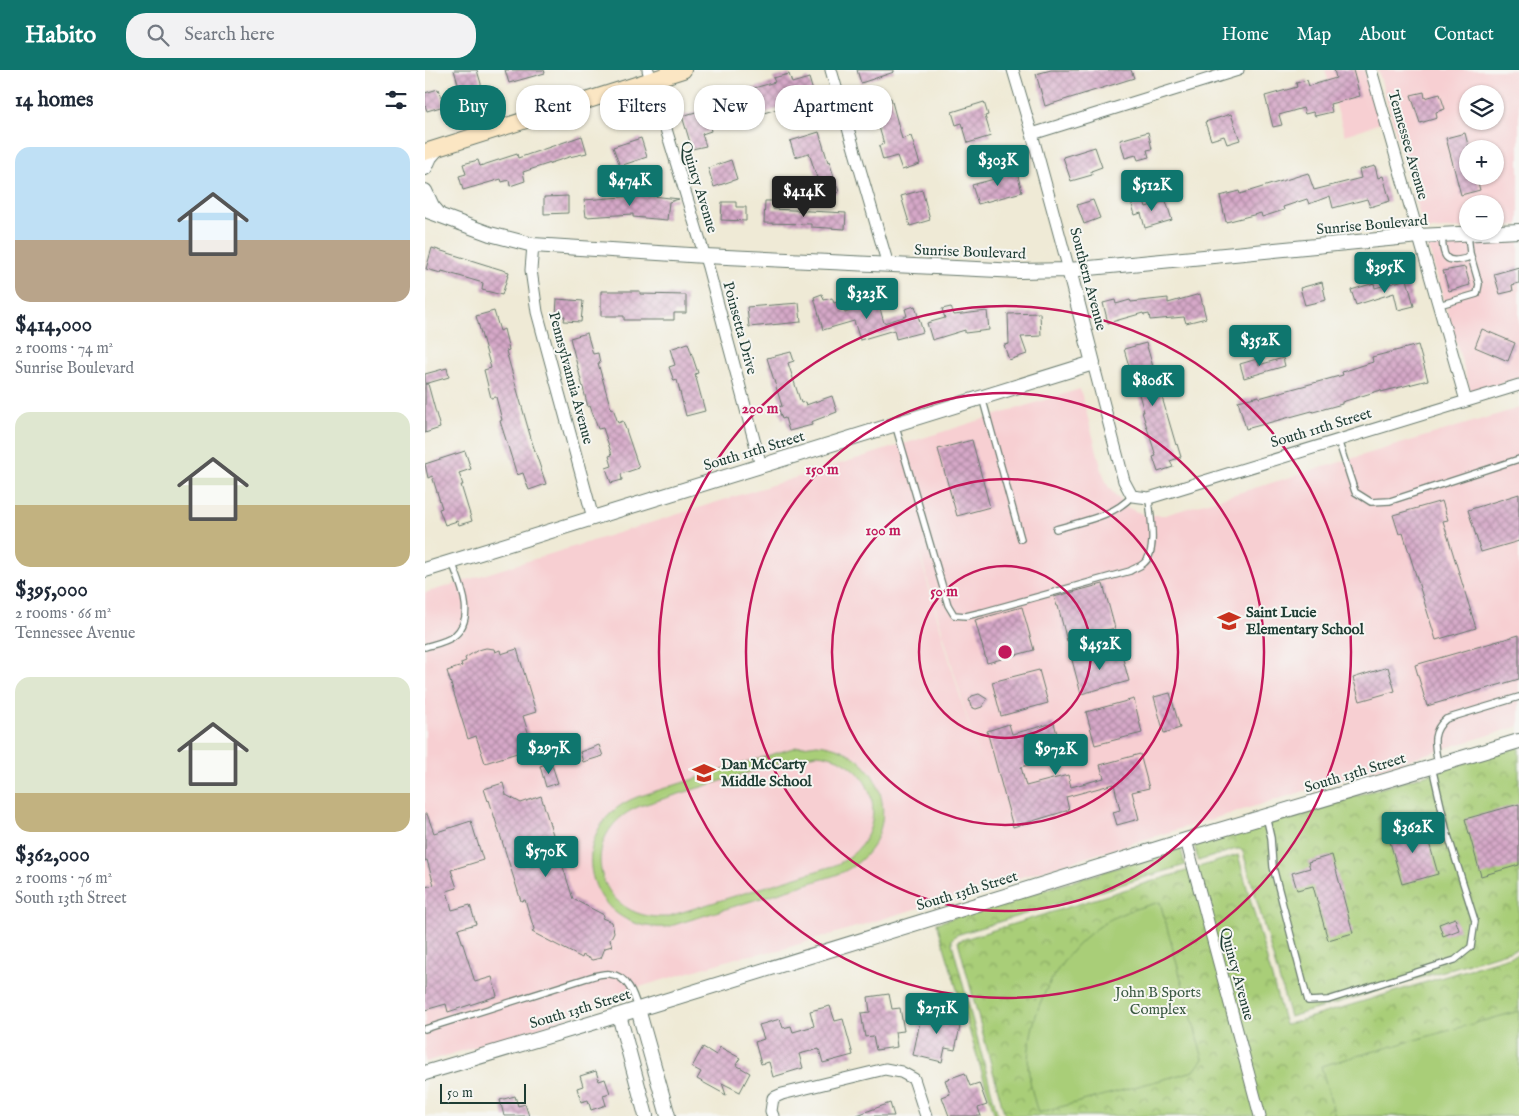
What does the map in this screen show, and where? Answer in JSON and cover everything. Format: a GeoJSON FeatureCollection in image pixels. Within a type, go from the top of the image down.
{"type":"FeatureCollection","features":[{"type":"Feature","properties":{"kind":"main road"},"geometry":{"type":"LineString","coordinates":[[431,150],[649,75],[683,70]]}},
{"type":"Feature","properties":{"kind":"street"},"geometry":{"type":"LineString","coordinates":[[831,70],[888,265]]}},
{"type":"Feature","properties":{"kind":"street","name":"Southern Avenue"},"geometry":{"type":"LineString","coordinates":[[1013,70],[1033,134],[1124,481],[1132,496]]}},
{"type":"Feature","properties":{"kind":"street"},"geometry":{"type":"LineString","coordinates":[[1033,134],[1238,70]]}},
{"type":"Feature","properties":{"kind":"street","name":"Tennessee Avenue"},"geometry":{"type":"LineString","coordinates":[[1371,70],[1466,401]]}},
{"type":"Feature","properties":{"kind":"street","name":"Quincy Avenue"},"geometry":{"type":"LineString","coordinates":[[649,75],[705,256]]}},
{"type":"Feature","properties":{"kind":"street"},"geometry":{"type":"LineString","coordinates":[[425,168],[431,150]]}},
{"type":"Feature","properties":{"kind":"street"},"geometry":{"type":"LineString","coordinates":[[425,191],[432,206],[431,211]]}},
{"type":"Feature","properties":{"kind":"street","name":"Sunrise Boulevard"},"geometry":{"type":"LineString","coordinates":[[431,211],[490,234],[533,245],[705,256],[1019,271],[1069,270],[1419,236],[1459,234]]}},
{"type":"Feature","properties":{"kind":"street","name":"Sunrise Boulevard"},"geometry":{"type":"LineString","coordinates":[[1504,232],[1519,231]]}},
{"type":"Feature","properties":{"kind":"street","name":"Pennsylvannia Avenue"},"geometry":{"type":"LineString","coordinates":[[533,245],[531,270],[537,312],[593,518]]}},
{"type":"Feature","properties":{"kind":"street","name":"Poinsetta Drive"},"geometry":{"type":"LineString","coordinates":[[705,256],[761,466]]}},
{"type":"Feature","properties":{"kind":"street","name":"South 11th Street"},"geometry":{"type":"LineString","coordinates":[[425,568],[1093,363]]}},
{"type":"Feature","properties":{"kind":"street","name":"South 11th Street"},"geometry":{"type":"LineString","coordinates":[[1132,496],[1149,498],[1519,385]]}},
{"type":"Feature","properties":{"kind":"street","name":"South 13th Street"},"geometry":{"type":"LineString","coordinates":[[425,1072],[619,1015],[1186,840],[1519,741]]}},
{"type":"Feature","properties":{"kind":"street","name":"Quincy Avenue"},"geometry":{"type":"LineString","coordinates":[[1186,840],[1259,1116]]}},
{"type":"Feature","properties":{"kind":"street"},"geometry":{"type":"LineString","coordinates":[[619,1015],[645,1114],[666,1111],[638,1009]]}},
{"type":"Feature","properties":{"kind":"street"},"geometry":{"type":"LineString","coordinates":[[773,1116],[771,1111],[773,1098],[885,1069],[901,1072],[914,1079],[926,1116]]}},
{"type":"Feature","properties":{"kind":"lane"},"geometry":{"type":"LineString","coordinates":[[1442,235],[1443,250],[1449,260],[1467,258],[1470,253]]}},
{"type":"Feature","properties":{"kind":"lane"},"geometry":{"type":"LineString","coordinates":[[1439,305],[1477,294],[1479,290],[1469,240]]}},
{"type":"Feature","properties":{"kind":"lane"},"geometry":{"type":"LineString","coordinates":[[982,397],[1021,539]]}},
{"type":"Feature","properties":{"kind":"lane"},"geometry":{"type":"LineString","coordinates":[[895,424],[948,605],[954,614],[966,616],[983,612],[1130,571],[1145,563],[1151,552],[1149,498]]}},
{"type":"Feature","properties":{"kind":"lane"},"geometry":{"type":"LineString","coordinates":[[1338,440],[1355,492],[1371,502],[1390,500],[1519,459]]}},
{"type":"Feature","properties":{"kind":"lane"},"geometry":{"type":"LineString","coordinates":[[1056,529],[1113,511],[1132,496]]}},
{"type":"Feature","properties":{"kind":"lane"},"geometry":{"type":"LineString","coordinates":[[425,647],[445,641],[455,635],[463,624],[466,609],[452,561]]}},
{"type":"Feature","properties":{"kind":"lane"},"geometry":{"type":"LineString","coordinates":[[1267,816],[1273,867],[1308,1001],[1328,1000],[1455,960],[1471,947],[1475,921],[1447,832],[1435,766],[1434,743],[1436,732],[1440,724],[1446,719],[1519,697]]}},
{"type":"Feature","properties":{"kind":"lane"},"geometry":{"type":"LineString","coordinates":[[425,1028],[605,974],[612,974],[625,982],[632,991],[638,1009]]}},
{"type":"Feature","properties":{"kind":"shaded area"},"geometry":{"type":"Polygon","coordinates":[[[1325,70],[1364,70],[1380,123],[1345,135],[1325,70]]]}},
{"type":"Feature","properties":{"kind":"shaded area"},"geometry":{"type":"Polygon","coordinates":[[[1378,70],[1519,70],[1519,225],[1504,226],[1504,195],[1459,195],[1459,228],[1424,230],[1378,70]]]}},
{"type":"Feature","properties":{"kind":"shaded area"},"geometry":{"type":"Polygon","coordinates":[[[1519,237],[1519,378],[1471,393],[1427,242],[1504,240],[1504,238],[1519,237]]]}},
{"type":"Feature","properties":{"kind":"shaded area"},"geometry":{"type":"Polygon","coordinates":[[[1080,389],[1104,477],[1109,488],[1126,507],[1145,515],[1165,515],[1519,408],[1519,726],[780,950],[739,957],[613,995],[587,1010],[554,1023],[425,1062],[425,593],[1080,389]],[[921,557],[951,666],[983,773],[921,557]]]}},
{"type":"Feature","properties":{"kind":"green space"},"geometry":{"type":"Polygon","coordinates":[[[817,744],[843,750],[862,763],[875,781],[882,802],[882,823],[874,844],[859,862],[836,875],[667,927],[639,924],[617,913],[601,896],[592,876],[591,853],[598,831],[613,811],[637,797],[796,747],[817,744]],[[817,754],[799,757],[640,806],[619,819],[606,835],[601,854],[602,873],[609,891],[623,905],[642,914],[666,917],[833,866],[852,854],[865,839],[872,821],[872,803],[867,785],[856,771],[839,760],[817,754]]]}},
{"type":"Feature","properties":{"kind":"green space"},"geometry":{"type":"Polygon","coordinates":[[[1519,747],[1519,948],[1290,1017],[1243,852],[1240,849],[1236,849],[1198,861],[1194,844],[1519,747]]]}},
{"type":"Feature","properties":{"kind":"green space"},"geometry":{"type":"Polygon","coordinates":[[[1181,848],[1185,865],[956,935],[952,939],[998,1116],[995,1116],[937,923],[1181,848]]]}},
{"type":"Feature","properties":{"kind":"green space","name":"John B Sports Complex"},"geometry":{"type":"Polygon","coordinates":[[[1238,855],[1285,1025],[1519,954],[1519,1116],[1005,1116],[958,941],[1238,855]]]}},
{"type":"Feature","properties":{"kind":"green space"},"geometry":{"type":"Polygon","coordinates":[[[1160,902],[1203,1059],[1194,1071],[1038,1113],[1029,1073],[1028,1057],[1037,1013],[1052,979],[1074,948],[1103,924],[1138,908],[1160,902]]]}},
{"type":"Feature","properties":{"kind":"green space"},"geometry":{"type":"Polygon","coordinates":[[[1519,1011],[1519,1116],[1335,1116],[1321,1066],[1519,1011]]]}},
{"type":"Feature","properties":{"kind":"building"},"geometry":{"type":"Polygon","coordinates":[[[454,70],[477,70],[481,85],[458,85],[454,70]]]}},
{"type":"Feature","properties":{"kind":"building"},"geometry":{"type":"Polygon","coordinates":[[[505,70],[544,70],[545,73],[509,83],[505,70]]]}},
{"type":"Feature","properties":{"kind":"building"},"geometry":{"type":"Polygon","coordinates":[[[857,70],[894,70],[894,72],[861,83],[857,70]]]}},
{"type":"Feature","properties":{"kind":"building"},"geometry":{"type":"Polygon","coordinates":[[[1051,70],[1131,70],[1134,78],[1045,106],[1036,74],[1051,70]]]}},
{"type":"Feature","properties":{"kind":"building"},"geometry":{"type":"Polygon","coordinates":[[[1334,70],[1353,70],[1360,96],[1330,104],[1332,112],[1315,116],[1313,112],[1305,114],[1303,108],[1279,115],[1282,125],[1273,127],[1265,96],[1297,87],[1296,83],[1307,80],[1309,86],[1336,78],[1334,70]]]}},
{"type":"Feature","properties":{"kind":"building"},"geometry":{"type":"Polygon","coordinates":[[[789,74],[792,83],[809,78],[811,85],[775,85],[775,110],[765,113],[765,85],[775,82],[773,78],[789,74]]]}},
{"type":"Feature","properties":{"kind":"building"},"geometry":{"type":"Polygon","coordinates":[[[438,89],[440,107],[427,111],[425,93],[438,89]]]}},
{"type":"Feature","properties":{"kind":"building"},"geometry":{"type":"Polygon","coordinates":[[[1424,92],[1425,98],[1440,94],[1445,109],[1436,112],[1437,118],[1420,123],[1411,95],[1424,92]]]}},
{"type":"Feature","properties":{"kind":"building"},"geometry":{"type":"Polygon","coordinates":[[[892,102],[902,139],[911,136],[920,164],[902,170],[897,156],[883,160],[879,146],[884,144],[880,130],[892,130],[892,102]]]}},
{"type":"Feature","properties":{"kind":"building"},"geometry":{"type":"Polygon","coordinates":[[[984,102],[988,115],[985,116],[991,136],[968,143],[962,123],[956,125],[952,112],[984,102]]]}},
{"type":"Feature","properties":{"kind":"building"},"geometry":{"type":"Polygon","coordinates":[[[694,113],[694,130],[711,130],[702,134],[706,146],[692,149],[684,123],[684,115],[694,113]]]}},
{"type":"Feature","properties":{"kind":"building"},"geometry":{"type":"Polygon","coordinates":[[[1231,114],[1240,140],[1227,144],[1224,136],[1211,140],[1205,122],[1231,114]]]}},
{"type":"Feature","properties":{"kind":"building"},"geometry":{"type":"Polygon","coordinates":[[[819,132],[839,192],[823,197],[809,153],[795,157],[790,141],[819,132]]]}},
{"type":"Feature","properties":{"kind":"building"},"geometry":{"type":"Polygon","coordinates":[[[1148,132],[1152,149],[1147,150],[1149,157],[1138,160],[1136,155],[1125,158],[1120,140],[1148,132]]]}},
{"type":"Feature","properties":{"kind":"building"},"geometry":{"type":"Polygon","coordinates":[[[1465,133],[1467,140],[1459,140],[1459,185],[1479,185],[1480,190],[1461,195],[1446,138],[1465,133]]]}},
{"type":"Feature","properties":{"kind":"building"},"geometry":{"type":"Polygon","coordinates":[[[582,136],[587,153],[523,172],[525,181],[510,186],[509,180],[502,182],[501,179],[463,190],[459,176],[466,174],[463,164],[478,160],[480,166],[517,154],[518,158],[582,136]]]}},
{"type":"Feature","properties":{"kind":"building"},"geometry":{"type":"Polygon","coordinates":[[[641,138],[647,157],[620,166],[613,147],[641,138]]]}},
{"type":"Feature","properties":{"kind":"building"},"geometry":{"type":"Polygon","coordinates":[[[1095,147],[1102,167],[1091,171],[1092,175],[1071,181],[1063,157],[1095,147]]]}},
{"type":"Feature","properties":{"kind":"building"},"geometry":{"type":"Polygon","coordinates":[[[731,160],[737,179],[714,187],[708,168],[731,160]]]}},
{"type":"Feature","properties":{"kind":"building"},"geometry":{"type":"Polygon","coordinates":[[[1006,166],[1008,175],[1017,172],[1022,192],[978,204],[972,185],[998,178],[995,169],[1006,166]]]}},
{"type":"Feature","properties":{"kind":"building"},"geometry":{"type":"Polygon","coordinates":[[[1375,166],[1378,178],[1383,176],[1390,201],[1370,207],[1367,199],[1333,208],[1330,196],[1309,204],[1307,199],[1283,207],[1284,210],[1262,217],[1261,213],[1226,222],[1220,196],[1239,191],[1240,194],[1308,173],[1314,190],[1361,178],[1359,170],[1375,166]]]}},
{"type":"Feature","properties":{"kind":"building"},"geometry":{"type":"Polygon","coordinates":[[[922,190],[930,220],[910,226],[901,196],[922,190]]]}},
{"type":"Feature","properties":{"kind":"building"},"geometry":{"type":"Polygon","coordinates":[[[635,194],[679,199],[669,202],[667,220],[633,217],[633,214],[586,217],[584,200],[635,196],[635,194]]]}},
{"type":"Feature","properties":{"kind":"building"},"geometry":{"type":"Polygon","coordinates":[[[568,196],[568,213],[544,214],[544,197],[568,196]]]}},
{"type":"Feature","properties":{"kind":"building"},"geometry":{"type":"Polygon","coordinates":[[[1143,197],[1146,207],[1166,201],[1172,220],[1145,228],[1141,213],[1135,215],[1131,201],[1143,197]]]}},
{"type":"Feature","properties":{"kind":"building"},"geometry":{"type":"Polygon","coordinates":[[[1093,200],[1100,218],[1084,224],[1077,205],[1093,200]]]}},
{"type":"Feature","properties":{"kind":"building"},"geometry":{"type":"Polygon","coordinates":[[[765,201],[773,201],[773,209],[846,213],[845,229],[811,227],[811,224],[764,223],[765,201]]]}},
{"type":"Feature","properties":{"kind":"building"},"geometry":{"type":"Polygon","coordinates":[[[722,202],[736,202],[736,207],[746,207],[746,221],[721,220],[722,202]]]}},
{"type":"Feature","properties":{"kind":"building"},"geometry":{"type":"Polygon","coordinates":[[[432,248],[509,272],[502,295],[482,290],[483,283],[442,271],[441,273],[426,269],[432,248]]]}},
{"type":"Feature","properties":{"kind":"building"},"geometry":{"type":"Polygon","coordinates":[[[1465,267],[1470,285],[1449,291],[1443,271],[1465,267]]]}},
{"type":"Feature","properties":{"kind":"building"},"geometry":{"type":"Polygon","coordinates":[[[1519,267],[1519,283],[1512,285],[1513,291],[1500,294],[1494,274],[1519,267]]]}},
{"type":"Feature","properties":{"kind":"building"},"geometry":{"type":"Polygon","coordinates":[[[1407,279],[1414,306],[1398,310],[1394,293],[1356,305],[1351,290],[1374,283],[1375,288],[1407,279]]]}},
{"type":"Feature","properties":{"kind":"building"},"geometry":{"type":"Polygon","coordinates":[[[1322,282],[1326,300],[1305,305],[1300,288],[1322,282]]]}},
{"type":"Feature","properties":{"kind":"building"},"geometry":{"type":"Polygon","coordinates":[[[601,291],[640,291],[640,294],[686,295],[686,313],[674,313],[674,320],[624,320],[624,316],[601,316],[601,291]]]}},
{"type":"Feature","properties":{"kind":"building"},"geometry":{"type":"Polygon","coordinates":[[[822,294],[824,300],[832,298],[834,303],[841,301],[845,313],[879,305],[884,323],[907,316],[905,309],[915,306],[923,332],[896,339],[894,330],[860,340],[854,321],[823,330],[814,297],[822,294]]]}},
{"type":"Feature","properties":{"kind":"building"},"geometry":{"type":"Polygon","coordinates":[[[1200,294],[1206,318],[1186,323],[1184,317],[1150,320],[1149,314],[1144,315],[1143,313],[1108,323],[1103,303],[1115,300],[1116,304],[1130,300],[1131,302],[1168,298],[1168,303],[1200,294]]]}},
{"type":"Feature","properties":{"kind":"building"},"geometry":{"type":"Polygon","coordinates":[[[557,299],[583,301],[581,322],[564,321],[565,316],[556,316],[557,299]]]}},
{"type":"Feature","properties":{"kind":"building"},"geometry":{"type":"Polygon","coordinates":[[[799,303],[801,322],[749,327],[747,307],[799,303]]]}},
{"type":"Feature","properties":{"kind":"building"},"geometry":{"type":"Polygon","coordinates":[[[951,307],[954,315],[987,311],[989,330],[965,333],[965,330],[932,340],[927,323],[945,318],[942,309],[951,307]]]}},
{"type":"Feature","properties":{"kind":"building"},"geometry":{"type":"Polygon","coordinates":[[[494,311],[500,331],[504,329],[509,350],[506,351],[546,484],[529,490],[523,473],[517,475],[500,421],[502,420],[496,397],[491,398],[484,370],[491,368],[476,316],[494,311]]]}},
{"type":"Feature","properties":{"kind":"building"},"geometry":{"type":"Polygon","coordinates":[[[1040,313],[1041,336],[1021,337],[1027,354],[1009,360],[1004,345],[1009,344],[1008,314],[1040,313]]]}},
{"type":"Feature","properties":{"kind":"building"},"geometry":{"type":"Polygon","coordinates":[[[1482,329],[1515,343],[1508,361],[1475,347],[1482,329]]]}},
{"type":"Feature","properties":{"kind":"building"},"geometry":{"type":"Polygon","coordinates":[[[587,333],[593,354],[598,353],[600,363],[598,363],[611,409],[613,408],[618,423],[623,421],[639,468],[621,474],[622,480],[611,483],[606,468],[612,466],[609,456],[612,455],[603,428],[598,429],[590,406],[588,407],[570,338],[587,333]]]}},
{"type":"Feature","properties":{"kind":"building"},"geometry":{"type":"Polygon","coordinates":[[[688,343],[698,373],[695,374],[705,411],[686,416],[677,380],[674,381],[669,367],[675,365],[670,349],[688,343]]]}},
{"type":"Feature","properties":{"kind":"building"},"geometry":{"type":"Polygon","coordinates":[[[1146,343],[1181,457],[1170,461],[1173,467],[1158,472],[1153,457],[1156,456],[1142,412],[1144,412],[1124,349],[1146,343]]]}},
{"type":"Feature","properties":{"kind":"building"},"geometry":{"type":"Polygon","coordinates":[[[1418,345],[1428,380],[1381,392],[1381,390],[1342,402],[1342,404],[1246,429],[1238,401],[1259,396],[1259,398],[1343,375],[1342,372],[1373,362],[1372,357],[1418,345]]]}},
{"type":"Feature","properties":{"kind":"building"},"geometry":{"type":"Polygon","coordinates":[[[791,352],[794,361],[788,363],[801,403],[805,402],[806,405],[832,396],[837,412],[811,422],[812,425],[789,431],[785,418],[782,419],[778,407],[782,406],[767,358],[791,352]]]}},
{"type":"Feature","properties":{"kind":"building"},"geometry":{"type":"Polygon","coordinates":[[[1283,358],[1285,366],[1244,378],[1240,364],[1257,359],[1259,365],[1283,358]]]}},
{"type":"Feature","properties":{"kind":"building"},"geometry":{"type":"Polygon","coordinates":[[[447,368],[449,377],[425,384],[425,374],[447,368]]]}},
{"type":"Feature","properties":{"kind":"building"},"geometry":{"type":"Polygon","coordinates":[[[425,384],[428,384],[440,428],[425,433],[425,384]]]}},
{"type":"Feature","properties":{"kind":"building"},"geometry":{"type":"Polygon","coordinates":[[[972,440],[990,507],[957,516],[938,449],[972,440]]]}},
{"type":"Feature","properties":{"kind":"building"},"geometry":{"type":"Polygon","coordinates":[[[465,451],[471,469],[459,473],[472,521],[459,525],[457,521],[445,525],[439,509],[442,508],[432,476],[428,478],[425,464],[465,451]]]}},
{"type":"Feature","properties":{"kind":"building"},"geometry":{"type":"Polygon","coordinates":[[[1519,494],[1519,541],[1481,552],[1468,510],[1519,494]]]}},
{"type":"Feature","properties":{"kind":"building"},"geometry":{"type":"Polygon","coordinates":[[[1442,501],[1448,520],[1443,521],[1476,628],[1436,640],[1403,533],[1399,534],[1393,515],[1442,501]]]}},
{"type":"Feature","properties":{"kind":"building"},"geometry":{"type":"Polygon","coordinates":[[[1103,584],[1115,628],[1067,641],[1054,597],[1103,584]]]}},
{"type":"Feature","properties":{"kind":"building"},"geometry":{"type":"Polygon","coordinates":[[[1022,607],[1034,650],[987,663],[975,620],[1022,607]]]}},
{"type":"Feature","properties":{"kind":"building"},"geometry":{"type":"Polygon","coordinates":[[[1519,635],[1519,679],[1427,706],[1415,665],[1519,635]]]}},
{"type":"Feature","properties":{"kind":"building"},"geometry":{"type":"Polygon","coordinates":[[[1120,648],[1129,681],[1081,694],[1072,660],[1120,648]]]}},
{"type":"Feature","properties":{"kind":"building"},"geometry":{"type":"Polygon","coordinates":[[[494,649],[495,652],[500,650],[501,654],[517,649],[536,712],[523,716],[533,748],[485,763],[476,736],[468,739],[447,671],[462,666],[461,663],[466,661],[465,658],[478,650],[494,649]]]}},
{"type":"Feature","properties":{"kind":"building"},"geometry":{"type":"Polygon","coordinates":[[[1388,667],[1395,691],[1360,701],[1353,678],[1388,667]]]}},
{"type":"Feature","properties":{"kind":"building"},"geometry":{"type":"Polygon","coordinates":[[[1039,670],[1048,703],[1001,716],[992,682],[1039,670]]]}},
{"type":"Feature","properties":{"kind":"building"},"geometry":{"type":"Polygon","coordinates":[[[1170,693],[1180,728],[1164,733],[1154,697],[1170,693]]]}},
{"type":"Feature","properties":{"kind":"building"},"geometry":{"type":"Polygon","coordinates":[[[979,694],[987,699],[982,707],[976,709],[971,707],[969,700],[972,696],[979,694]]]}},
{"type":"Feature","properties":{"kind":"building"},"geometry":{"type":"Polygon","coordinates":[[[1134,699],[1142,733],[1095,745],[1086,712],[1134,699]]]}},
{"type":"Feature","properties":{"kind":"building"},"geometry":{"type":"Polygon","coordinates":[[[1054,723],[1063,756],[1021,767],[1026,786],[1068,775],[1071,787],[1104,778],[1100,765],[1140,754],[1149,788],[1132,792],[1139,819],[1117,825],[1113,812],[1120,810],[1114,784],[1066,797],[1069,810],[1013,827],[987,731],[1009,724],[1012,734],[1054,723]]]}},
{"type":"Feature","properties":{"kind":"building"},"geometry":{"type":"Polygon","coordinates":[[[599,745],[603,756],[583,762],[580,752],[599,745]]]}},
{"type":"Feature","properties":{"kind":"building"},"geometry":{"type":"Polygon","coordinates":[[[551,762],[558,783],[546,787],[540,766],[551,762]]]}},
{"type":"Feature","properties":{"kind":"building"},"geometry":{"type":"Polygon","coordinates":[[[503,783],[506,795],[521,803],[541,796],[573,899],[604,915],[602,918],[612,922],[614,932],[610,940],[612,946],[605,948],[601,958],[592,960],[583,955],[582,958],[532,932],[534,929],[525,900],[521,901],[484,789],[503,783]]]}},
{"type":"Feature","properties":{"kind":"building"},"geometry":{"type":"Polygon","coordinates":[[[1519,804],[1519,865],[1481,876],[1465,819],[1519,804]]]}},
{"type":"Feature","properties":{"kind":"building"},"geometry":{"type":"Polygon","coordinates":[[[425,814],[427,814],[434,833],[471,821],[483,860],[451,870],[457,888],[447,891],[452,910],[470,905],[476,924],[458,929],[475,982],[492,977],[497,996],[448,1012],[446,1004],[425,1010],[425,887],[434,885],[427,860],[425,861],[425,814]]]}},
{"type":"Feature","properties":{"kind":"building"},"geometry":{"type":"Polygon","coordinates":[[[1424,825],[1438,874],[1402,884],[1388,835],[1424,825]]]}},
{"type":"Feature","properties":{"kind":"building"},"geometry":{"type":"Polygon","coordinates":[[[1332,855],[1353,933],[1328,940],[1313,886],[1297,890],[1292,873],[1310,868],[1308,862],[1332,855]]]}},
{"type":"Feature","properties":{"kind":"building"},"geometry":{"type":"Polygon","coordinates":[[[1455,918],[1459,930],[1443,936],[1439,924],[1455,918]]]}},
{"type":"Feature","properties":{"kind":"building"},"geometry":{"type":"Polygon","coordinates":[[[889,994],[892,1009],[900,1008],[904,1031],[895,1032],[897,1047],[876,1050],[873,1036],[865,1037],[861,1013],[870,1012],[868,997],[889,994]]]}},
{"type":"Feature","properties":{"kind":"building"},"geometry":{"type":"Polygon","coordinates":[[[935,1005],[955,1010],[952,1025],[960,1027],[955,1050],[945,1048],[942,1062],[913,1055],[921,1017],[931,1020],[935,1005]]]}},
{"type":"Feature","properties":{"kind":"building"},"geometry":{"type":"Polygon","coordinates":[[[830,1006],[835,1021],[843,1019],[853,1055],[823,1063],[819,1049],[799,1054],[803,1068],[773,1077],[769,1062],[761,1064],[755,1042],[764,1039],[759,1025],[780,1019],[783,1028],[791,1026],[793,1032],[814,1026],[810,1011],[830,1006]]]}},
{"type":"Feature","properties":{"kind":"building"},"geometry":{"type":"Polygon","coordinates":[[[703,1047],[716,1055],[720,1047],[740,1058],[736,1065],[750,1073],[740,1092],[722,1083],[726,1095],[697,1079],[701,1072],[692,1067],[703,1047]]]}},
{"type":"Feature","properties":{"kind":"building"},"geometry":{"type":"Polygon","coordinates":[[[596,1071],[599,1081],[605,1079],[610,1093],[603,1095],[606,1105],[591,1110],[588,1100],[581,1102],[577,1088],[583,1086],[580,1076],[596,1071]]]}},
{"type":"Feature","properties":{"kind":"building"},"geometry":{"type":"Polygon","coordinates":[[[965,1073],[970,1086],[979,1083],[987,1105],[978,1108],[981,1116],[949,1116],[942,1097],[950,1094],[945,1080],[965,1073]]]}},
{"type":"Feature","properties":{"kind":"building"},"geometry":{"type":"Polygon","coordinates":[[[515,1096],[518,1106],[525,1104],[529,1116],[504,1116],[500,1100],[515,1096]]]}},
{"type":"Feature","properties":{"kind":"building"},"geometry":{"type":"Polygon","coordinates":[[[890,1103],[894,1116],[857,1116],[857,1115],[890,1103]]]}},
{"type":"Feature","properties":{"kind":"place","name":"Saint Lucie Elementary School"},"geometry":{"type":"Point","coordinates":[1229,621]}},
{"type":"Feature","properties":{"kind":"place","name":"Dan McCarty Middle School"},"geometry":{"type":"Point","coordinates":[704,773]}}]}
